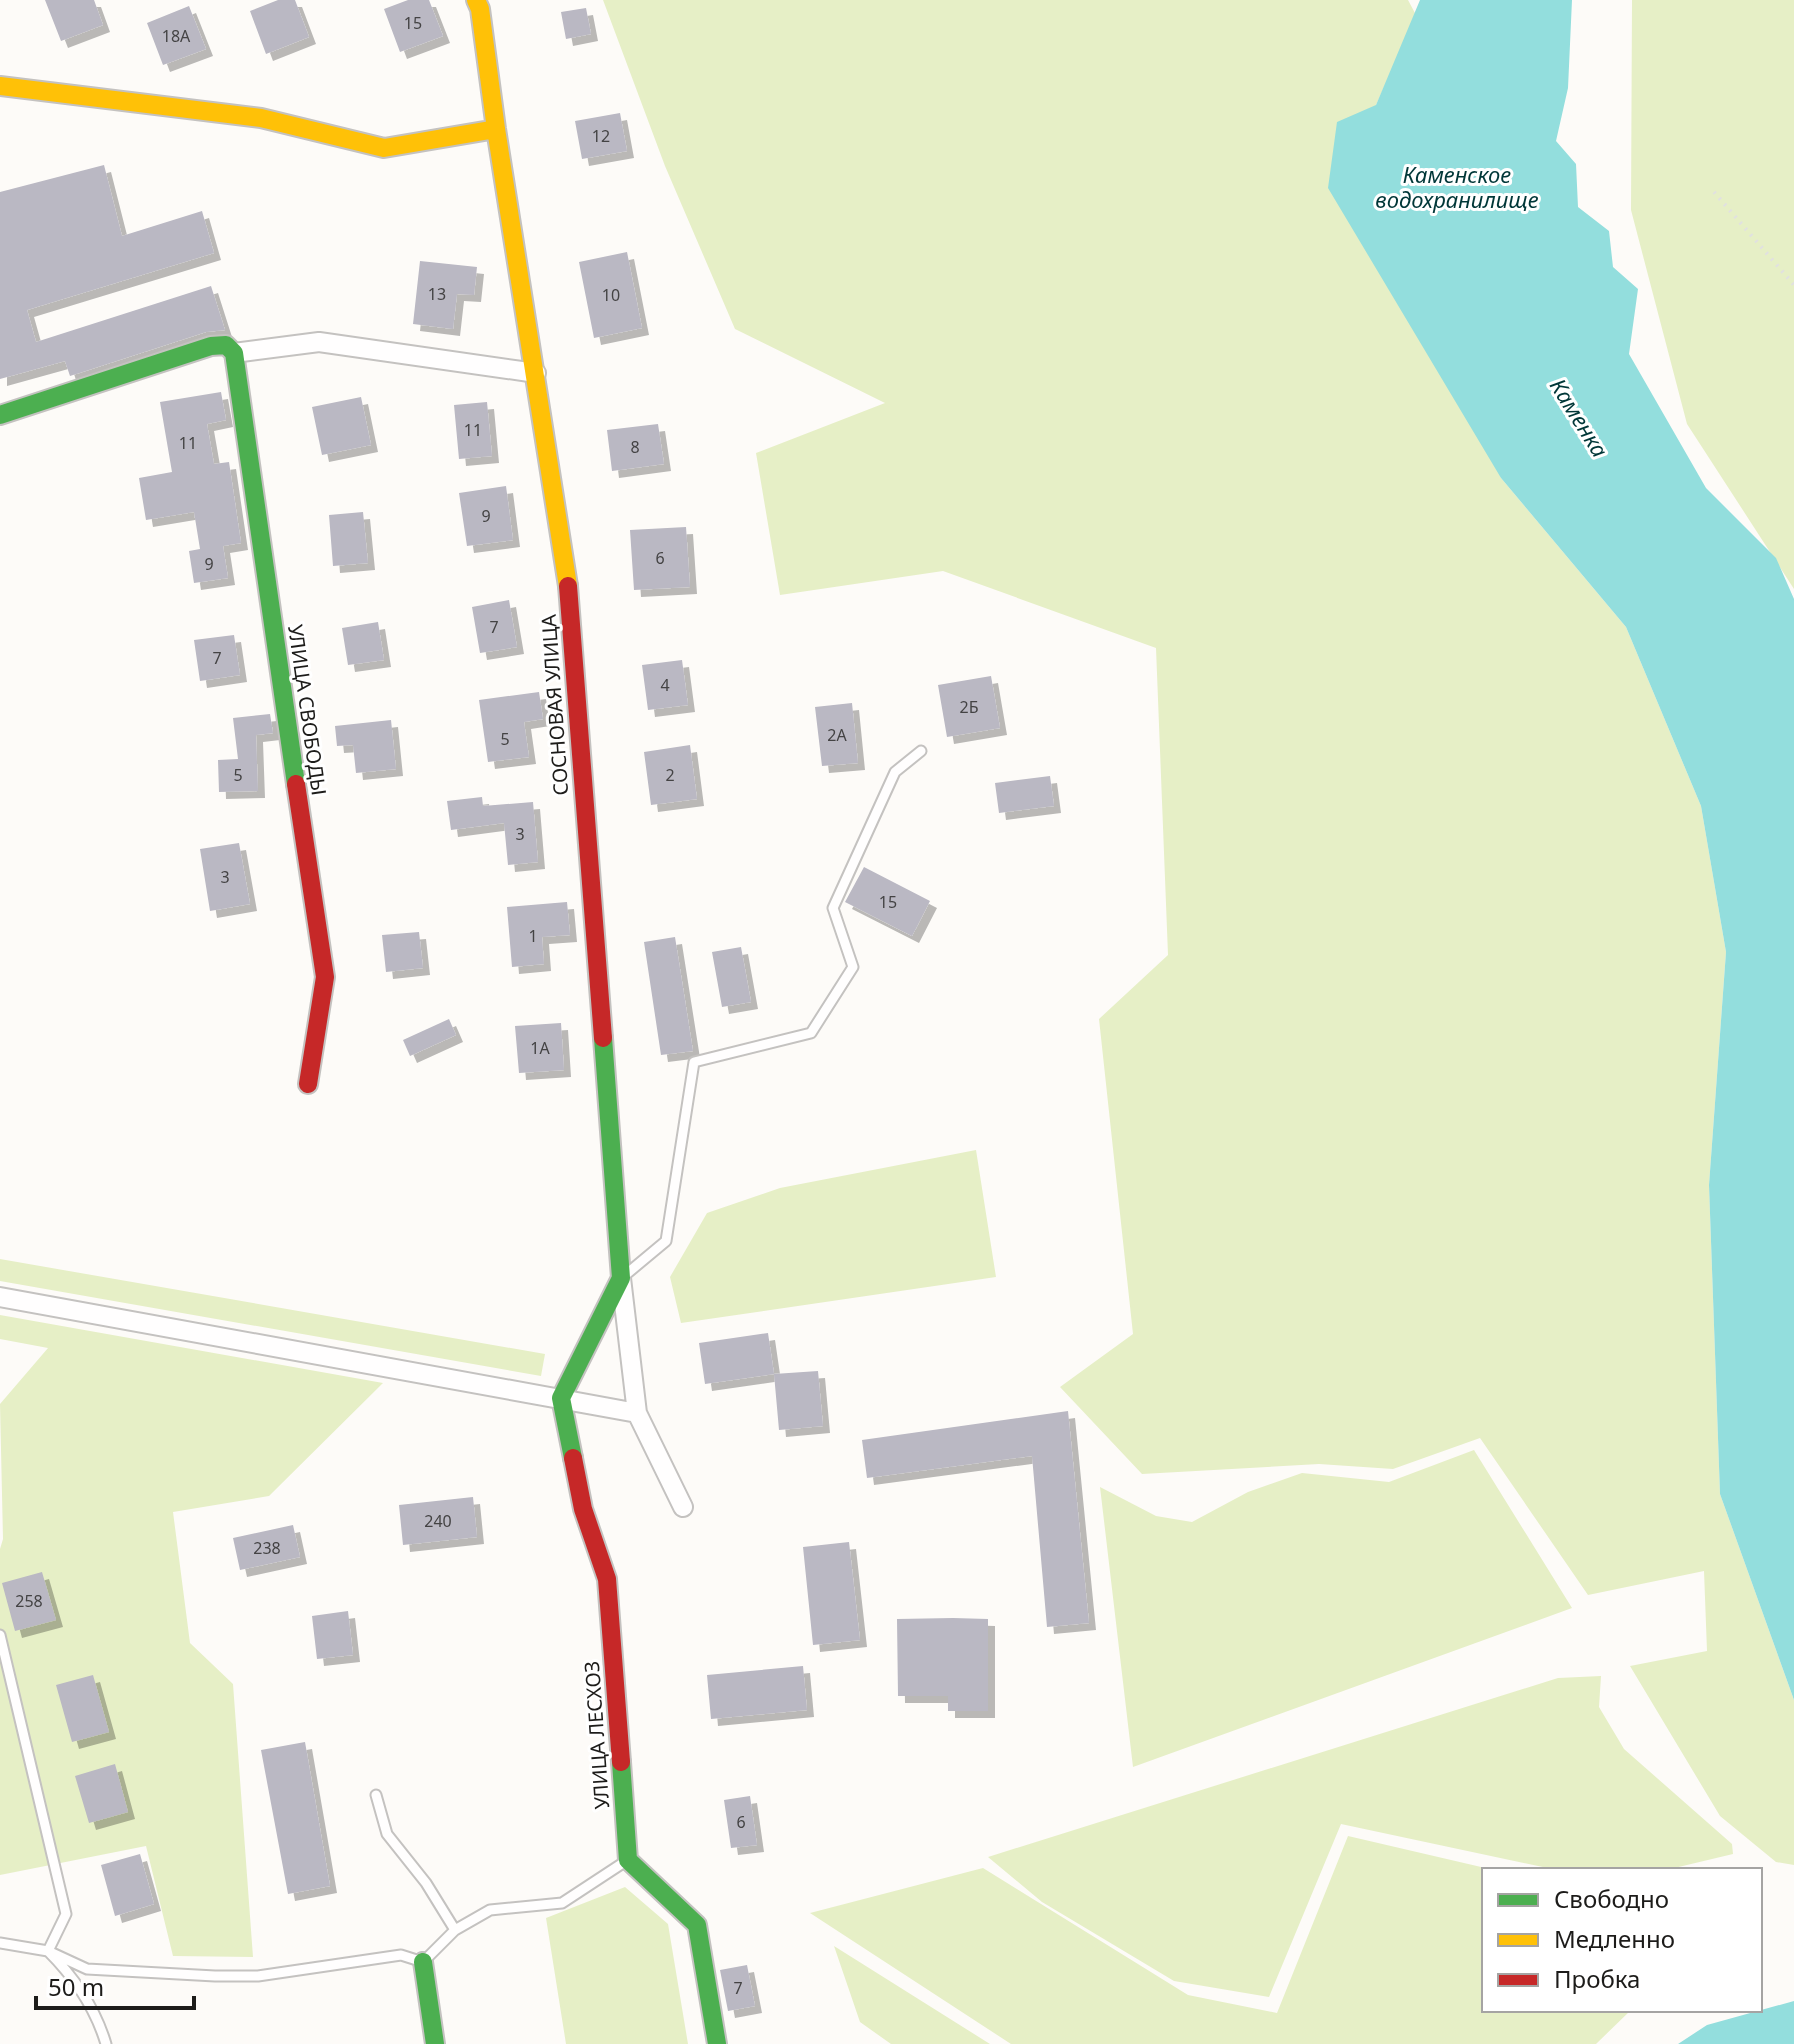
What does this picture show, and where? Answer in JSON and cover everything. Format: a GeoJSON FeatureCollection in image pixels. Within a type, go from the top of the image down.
{"type":"FeatureCollection","features":[{"type":"Feature","properties":{"kind":"street","name":"СОСНОВАЯ УЛИЦА"},"geometry":{"type":"LineString","coordinates":[[476,0],[480,9],[496,129],[567,568],[621,1278]]}},
{"type":"Feature","properties":{"kind":"street"},"geometry":{"type":"LineString","coordinates":[[0,86],[261,118],[384,148],[496,129]]}},
{"type":"Feature","properties":{"kind":"street"},"geometry":{"type":"LineString","coordinates":[[0,415],[211,346],[230,349],[319,342],[536,373]]}},
{"type":"Feature","properties":{"kind":"street","name":"УЛИЦА СВОБОДЫ"},"geometry":{"type":"LineString","coordinates":[[230,349],[325,977],[308,1084]]}},
{"type":"Feature","properties":{"kind":"street"},"geometry":{"type":"LineString","coordinates":[[561,1398],[621,1278]]}},
{"type":"Feature","properties":{"kind":"street"},"geometry":{"type":"LineString","coordinates":[[621,1278],[637,1413],[683,1507]]}},
{"type":"Feature","properties":{"kind":"street"},"geometry":{"type":"LineString","coordinates":[[0,1297],[637,1413]]}},
{"type":"Feature","properties":{"kind":"street","name":"УЛИЦА ЛЕСХОЗ"},"geometry":{"type":"LineString","coordinates":[[561,1398],[583,1509],[607,1579],[628,1860]]}},
{"type":"Feature","properties":{"kind":"street"},"geometry":{"type":"LineString","coordinates":[[628,1860],[697,1925],[717,2044]]}},
{"type":"Feature","properties":{"kind":"street"},"geometry":{"type":"LineString","coordinates":[[423,1962],[435,2044]]}},
{"type":"Feature","properties":{"kind":"lane"},"geometry":{"type":"LineString","coordinates":[[621,1278],[666,1241],[694,1062],[811,1033],[853,967],[833,908],[895,772],[921,751]]}},
{"type":"Feature","properties":{"kind":"lane"},"geometry":{"type":"LineString","coordinates":[[0,1635],[66,1914],[48,1951]]}},
{"type":"Feature","properties":{"kind":"lane"},"geometry":{"type":"LineString","coordinates":[[376,1795],[387,1834],[426,1883],[455,1930]]}},
{"type":"Feature","properties":{"kind":"lane"},"geometry":{"type":"LineString","coordinates":[[0,1943],[48,1951],[87,1969],[215,1976],[258,1976],[401,1955],[423,1962],[455,1930],[490,1910],[562,1903],[628,1860]]}},
{"type":"Feature","properties":{"kind":"lane"},"geometry":{"type":"LineString","coordinates":[[48,1951],[74,1977],[100,2024],[106,2044]]}},
{"type":"Feature","properties":{"kind":"path"},"geometry":{"type":"LineString","coordinates":[[1714,192],[1794,285]]}},
{"type":"Feature","properties":{"kind":"green space"},"geometry":{"type":"Polygon","coordinates":[[[603,0],[1408,0],[1416,15],[1376,105],[1501,478],[1626,627],[1701,806],[1726,952],[1709,1185],[1720,1494],[1794,1700],[1794,1865],[1776,1862],[1720,1816],[1630,1666],[1707,1651],[1704,1571],[1588,1595],[1480,1438],[1393,1469],[1319,1464],[1142,1474],[1060,1387],[1133,1334],[1099,1019],[1168,955],[1156,648],[943,571],[780,595],[756,453],[885,403],[735,329],[665,166],[603,0]]]}},
{"type":"Feature","properties":{"kind":"green space"},"geometry":{"type":"Polygon","coordinates":[[[1632,0],[1794,0],[1794,589],[1687,424],[1631,210],[1632,0]]]}},
{"type":"Feature","properties":{"kind":"green space"},"geometry":{"type":"Polygon","coordinates":[[[976,1150],[996,1277],[681,1323],[670,1277],[707,1213],[780,1188],[976,1150]]]}},
{"type":"Feature","properties":{"kind":"green space"},"geometry":{"type":"Polygon","coordinates":[[[0,1259],[545,1354],[541,1376],[0,1281],[0,1259]]]}},
{"type":"Feature","properties":{"kind":"green space"},"geometry":{"type":"Polygon","coordinates":[[[0,1315],[383,1383],[269,1496],[173,1512],[190,1643],[233,1684],[253,1957],[173,1956],[146,1846],[0,1875],[0,1549],[3,1539],[0,1404],[48,1348],[0,1339],[0,1315]]]}},
{"type":"Feature","properties":{"kind":"green space"},"geometry":{"type":"Polygon","coordinates":[[[1474,1450],[1572,1608],[1133,1767],[1100,1487],[1156,1516],[1192,1522],[1248,1492],[1302,1473],[1389,1482],[1474,1450]]]}},
{"type":"Feature","properties":{"kind":"green space"},"geometry":{"type":"Polygon","coordinates":[[[1601,1676],[1599,1707],[1624,1749],[1732,1844],[1733,1854],[1674,1868],[1548,1868],[1341,1824],[1269,1997],[1174,1981],[1042,1902],[988,1857],[1558,1678],[1601,1676]]]}},
{"type":"Feature","properties":{"kind":"green space"},"geometry":{"type":"Polygon","coordinates":[[[1348,1836],[1485,1868],[1482,1868],[1482,2012],[1629,2012],[1596,2044],[1011,2044],[810,1913],[983,1868],[1188,1995],[1277,2013],[1348,1836]]]}},
{"type":"Feature","properties":{"kind":"green space"},"geometry":{"type":"Polygon","coordinates":[[[625,1887],[668,1924],[688,2044],[566,2044],[546,1918],[625,1887]]]}},
{"type":"Feature","properties":{"kind":"green space"},"geometry":{"type":"Polygon","coordinates":[[[834,1946],[990,2044],[891,2044],[860,2022],[834,1946]]]}},
{"type":"Feature","properties":{"kind":"water","name":"Каменское водохранилище"},"geometry":{"type":"Polygon","coordinates":[[[1420,0],[1572,0],[1568,88],[1556,141],[1576,164],[1578,207],[1609,231],[1613,267],[1638,289],[1629,354],[1706,488],[1776,558],[1794,599],[1794,1700],[1720,1494],[1709,1185],[1726,952],[1701,806],[1626,627],[1501,478],[1328,188],[1337,122],[1376,105],[1420,0]]]}},
{"type":"Feature","properties":{"kind":"water"},"geometry":{"type":"Polygon","coordinates":[[[1794,2001],[1794,2044],[1678,2044],[1707,2025],[1794,2001]]]}},
{"type":"Feature","properties":{"kind":"building"},"geometry":{"type":"Polygon","coordinates":[[[45,0],[94,0],[103,25],[61,41],[45,0]]]}},
{"type":"Feature","properties":{"kind":"building"},"geometry":{"type":"Polygon","coordinates":[[[278,0],[295,0],[309,37],[266,54],[250,11],[278,0]]]}},
{"type":"Feature","properties":{"kind":"building"},"geometry":{"type":"Polygon","coordinates":[[[408,0],[429,0],[443,36],[400,52],[384,9],[408,0]]]}},
{"type":"Feature","properties":{"kind":"building"},"geometry":{"type":"Polygon","coordinates":[[[189,6],[206,49],[163,65],[147,23],[189,6]]]}},
{"type":"Feature","properties":{"kind":"building"},"geometry":{"type":"Polygon","coordinates":[[[586,8],[591,34],[566,39],[561,12],[586,8]]]}},
{"type":"Feature","properties":{"kind":"building"},"geometry":{"type":"Polygon","coordinates":[[[620,113],[627,151],[582,159],[575,121],[620,113]]]}},
{"type":"Feature","properties":{"kind":"building"},"geometry":{"type":"Polygon","coordinates":[[[104,165],[122,236],[202,211],[214,253],[27,310],[36,342],[211,286],[225,330],[206,332],[70,376],[65,361],[0,379],[0,192],[104,165]]]}},
{"type":"Feature","properties":{"kind":"building"},"geometry":{"type":"Polygon","coordinates":[[[627,252],[642,328],[594,338],[579,262],[627,252]]]}},
{"type":"Feature","properties":{"kind":"building"},"geometry":{"type":"Polygon","coordinates":[[[420,261],[477,267],[474,295],[457,294],[453,329],[413,324],[420,261]]]}},
{"type":"Feature","properties":{"kind":"building"},"geometry":{"type":"Polygon","coordinates":[[[221,392],[226,420],[207,424],[214,464],[229,462],[241,543],[223,546],[228,578],[194,583],[189,551],[200,549],[194,512],[146,520],[139,478],[172,472],[160,402],[221,392]]]}},
{"type":"Feature","properties":{"kind":"building"},"geometry":{"type":"Polygon","coordinates":[[[361,397],[371,445],[322,455],[312,407],[361,397]]]}},
{"type":"Feature","properties":{"kind":"building"},"geometry":{"type":"Polygon","coordinates":[[[487,402],[492,456],[459,459],[454,405],[487,402]]]}},
{"type":"Feature","properties":{"kind":"building"},"geometry":{"type":"Polygon","coordinates":[[[658,424],[664,464],[612,471],[607,430],[658,424]]]}},
{"type":"Feature","properties":{"kind":"building"},"geometry":{"type":"Polygon","coordinates":[[[506,486],[513,540],[467,546],[459,493],[506,486]]]}},
{"type":"Feature","properties":{"kind":"building"},"geometry":{"type":"Polygon","coordinates":[[[363,512],[368,563],[333,566],[329,515],[363,512]]]}},
{"type":"Feature","properties":{"kind":"building"},"geometry":{"type":"Polygon","coordinates":[[[686,527],[690,587],[634,590],[630,530],[686,527]]]}},
{"type":"Feature","properties":{"kind":"building"},"geometry":{"type":"Polygon","coordinates":[[[509,600],[517,647],[480,653],[472,607],[509,600]]]}},
{"type":"Feature","properties":{"kind":"building"},"geometry":{"type":"Polygon","coordinates":[[[378,622],[384,660],[348,665],[342,628],[378,622]]]}},
{"type":"Feature","properties":{"kind":"building"},"geometry":{"type":"Polygon","coordinates":[[[234,635],[240,675],[200,681],[194,640],[234,635]]]}},
{"type":"Feature","properties":{"kind":"building"},"geometry":{"type":"Polygon","coordinates":[[[682,660],[688,705],[648,710],[642,665],[682,660]]]}},
{"type":"Feature","properties":{"kind":"building"},"geometry":{"type":"Polygon","coordinates":[[[991,676],[1000,728],[947,737],[938,685],[991,676]]]}},
{"type":"Feature","properties":{"kind":"building"},"geometry":{"type":"Polygon","coordinates":[[[539,692],[543,719],[524,722],[529,757],[488,762],[479,700],[539,692]]]}},
{"type":"Feature","properties":{"kind":"building"},"geometry":{"type":"Polygon","coordinates":[[[852,703],[858,763],[822,766],[815,707],[852,703]]]}},
{"type":"Feature","properties":{"kind":"building"},"geometry":{"type":"Polygon","coordinates":[[[270,714],[273,733],[256,735],[258,791],[219,792],[218,760],[238,759],[233,718],[270,714]]]}},
{"type":"Feature","properties":{"kind":"building"},"geometry":{"type":"Polygon","coordinates":[[[391,720],[396,769],[356,773],[353,745],[337,746],[335,726],[391,720]]]}},
{"type":"Feature","properties":{"kind":"building"},"geometry":{"type":"Polygon","coordinates":[[[690,745],[697,799],[651,805],[644,752],[690,745]]]}},
{"type":"Feature","properties":{"kind":"building"},"geometry":{"type":"Polygon","coordinates":[[[1050,776],[1054,806],[999,813],[995,783],[1050,776]]]}},
{"type":"Feature","properties":{"kind":"building"},"geometry":{"type":"Polygon","coordinates":[[[482,797],[483,806],[533,802],[538,862],[508,865],[504,823],[451,830],[447,801],[482,797]]]}},
{"type":"Feature","properties":{"kind":"building"},"geometry":{"type":"Polygon","coordinates":[[[239,843],[250,904],[210,911],[200,849],[239,843]]]}},
{"type":"Feature","properties":{"kind":"building"},"geometry":{"type":"Polygon","coordinates":[[[864,867],[930,901],[912,936],[845,902],[864,867]]]}},
{"type":"Feature","properties":{"kind":"building"},"geometry":{"type":"Polygon","coordinates":[[[567,902],[570,935],[542,937],[544,964],[512,967],[507,907],[567,902]]]}},
{"type":"Feature","properties":{"kind":"building"},"geometry":{"type":"Polygon","coordinates":[[[419,932],[423,968],[386,972],[382,935],[419,932]]]}},
{"type":"Feature","properties":{"kind":"building"},"geometry":{"type":"Polygon","coordinates":[[[675,937],[693,1051],[661,1055],[644,942],[675,937]]]}},
{"type":"Feature","properties":{"kind":"building"},"geometry":{"type":"Polygon","coordinates":[[[741,947],[751,1002],[722,1007],[712,952],[741,947]]]}},
{"type":"Feature","properties":{"kind":"building"},"geometry":{"type":"Polygon","coordinates":[[[449,1019],[456,1035],[410,1056],[403,1040],[449,1019]]]}},
{"type":"Feature","properties":{"kind":"building"},"geometry":{"type":"Polygon","coordinates":[[[561,1023],[564,1070],[519,1073],[515,1026],[561,1023]]]}},
{"type":"Feature","properties":{"kind":"building"},"geometry":{"type":"Polygon","coordinates":[[[768,1333],[774,1374],[705,1384],[699,1343],[768,1333]]]}},
{"type":"Feature","properties":{"kind":"building"},"geometry":{"type":"Polygon","coordinates":[[[818,1371],[823,1426],[779,1430],[774,1374],[818,1371]]]}},
{"type":"Feature","properties":{"kind":"building"},"geometry":{"type":"Polygon","coordinates":[[[1068,1411],[1089,1623],[1047,1627],[1032,1456],[867,1478],[862,1440],[1068,1411]]]}},
{"type":"Feature","properties":{"kind":"building"},"geometry":{"type":"Polygon","coordinates":[[[473,1497],[477,1537],[403,1545],[399,1505],[473,1497]]]}},
{"type":"Feature","properties":{"kind":"building"},"geometry":{"type":"Polygon","coordinates":[[[293,1525],[300,1557],[240,1570],[233,1538],[293,1525]]]}},
{"type":"Feature","properties":{"kind":"building"},"geometry":{"type":"Polygon","coordinates":[[[849,1542],[860,1640],[813,1645],[803,1547],[849,1542]]]}},
{"type":"Feature","properties":{"kind":"building"},"geometry":{"type":"Polygon","coordinates":[[[42,1572],[56,1620],[15,1631],[2,1583],[42,1572]]]}},
{"type":"Feature","properties":{"kind":"building"},"geometry":{"type":"Polygon","coordinates":[[[348,1611],[353,1655],[317,1659],[312,1616],[348,1611]]]}},
{"type":"Feature","properties":{"kind":"building"},"geometry":{"type":"Polygon","coordinates":[[[897,1619],[988,1619],[988,1711],[948,1711],[948,1696],[898,1696],[897,1619]]]}},
{"type":"Feature","properties":{"kind":"building"},"geometry":{"type":"Polygon","coordinates":[[[803,1666],[807,1710],[711,1719],[707,1675],[803,1666]]]}},
{"type":"Feature","properties":{"kind":"building"},"geometry":{"type":"Polygon","coordinates":[[[93,1675],[109,1732],[72,1742],[56,1685],[93,1675]]]}},
{"type":"Feature","properties":{"kind":"building"},"geometry":{"type":"Polygon","coordinates":[[[305,1742],[330,1886],[288,1894],[261,1750],[305,1742]]]}},
{"type":"Feature","properties":{"kind":"building"},"geometry":{"type":"Polygon","coordinates":[[[115,1764],[128,1812],[89,1823],[75,1776],[115,1764]]]}},
{"type":"Feature","properties":{"kind":"building"},"geometry":{"type":"Polygon","coordinates":[[[750,1796],[757,1845],[731,1848],[724,1800],[750,1796]]]}},
{"type":"Feature","properties":{"kind":"building"},"geometry":{"type":"Polygon","coordinates":[[[140,1854],[154,1904],[115,1916],[101,1865],[140,1854]]]}},
{"type":"Feature","properties":{"kind":"building"},"geometry":{"type":"Polygon","coordinates":[[[747,1965],[755,2006],[728,2011],[720,1970],[747,1965]]]}},
{"type":"Feature","properties":{"kind":"traffic: fast"},"geometry":{"type":"LineString","coordinates":[[0,415],[211,346],[226,345],[234,353],[296,784]]}},
{"type":"Feature","properties":{"kind":"traffic: fast"},"geometry":{"type":"LineString","coordinates":[[573,1458],[561,1398],[621,1278],[603,1038]]}},
{"type":"Feature","properties":{"kind":"traffic: fast"},"geometry":{"type":"LineString","coordinates":[[621,1762],[628,1860],[697,1925],[717,2044]]}},
{"type":"Feature","properties":{"kind":"traffic: fast"},"geometry":{"type":"LineString","coordinates":[[423,1962],[435,2044]]}},
{"type":"Feature","properties":{"kind":"traffic: slow"},"geometry":{"type":"LineString","coordinates":[[476,0],[480,9],[568,586]]}},
{"type":"Feature","properties":{"kind":"traffic: slow"},"geometry":{"type":"LineString","coordinates":[[0,86],[261,118],[384,148],[496,129]]}},
{"type":"Feature","properties":{"kind":"traffic: jam"},"geometry":{"type":"LineString","coordinates":[[568,586],[603,1038]]}},
{"type":"Feature","properties":{"kind":"traffic: jam"},"geometry":{"type":"LineString","coordinates":[[296,784],[325,977],[308,1084]]}},
{"type":"Feature","properties":{"kind":"traffic: jam"},"geometry":{"type":"LineString","coordinates":[[573,1458],[583,1509],[607,1579],[621,1762]]}},
{"type":"Feature","properties":{"kind":"water label","name":"Каменка"},"geometry":{"type":"Point","coordinates":[1579,418]}}]}
